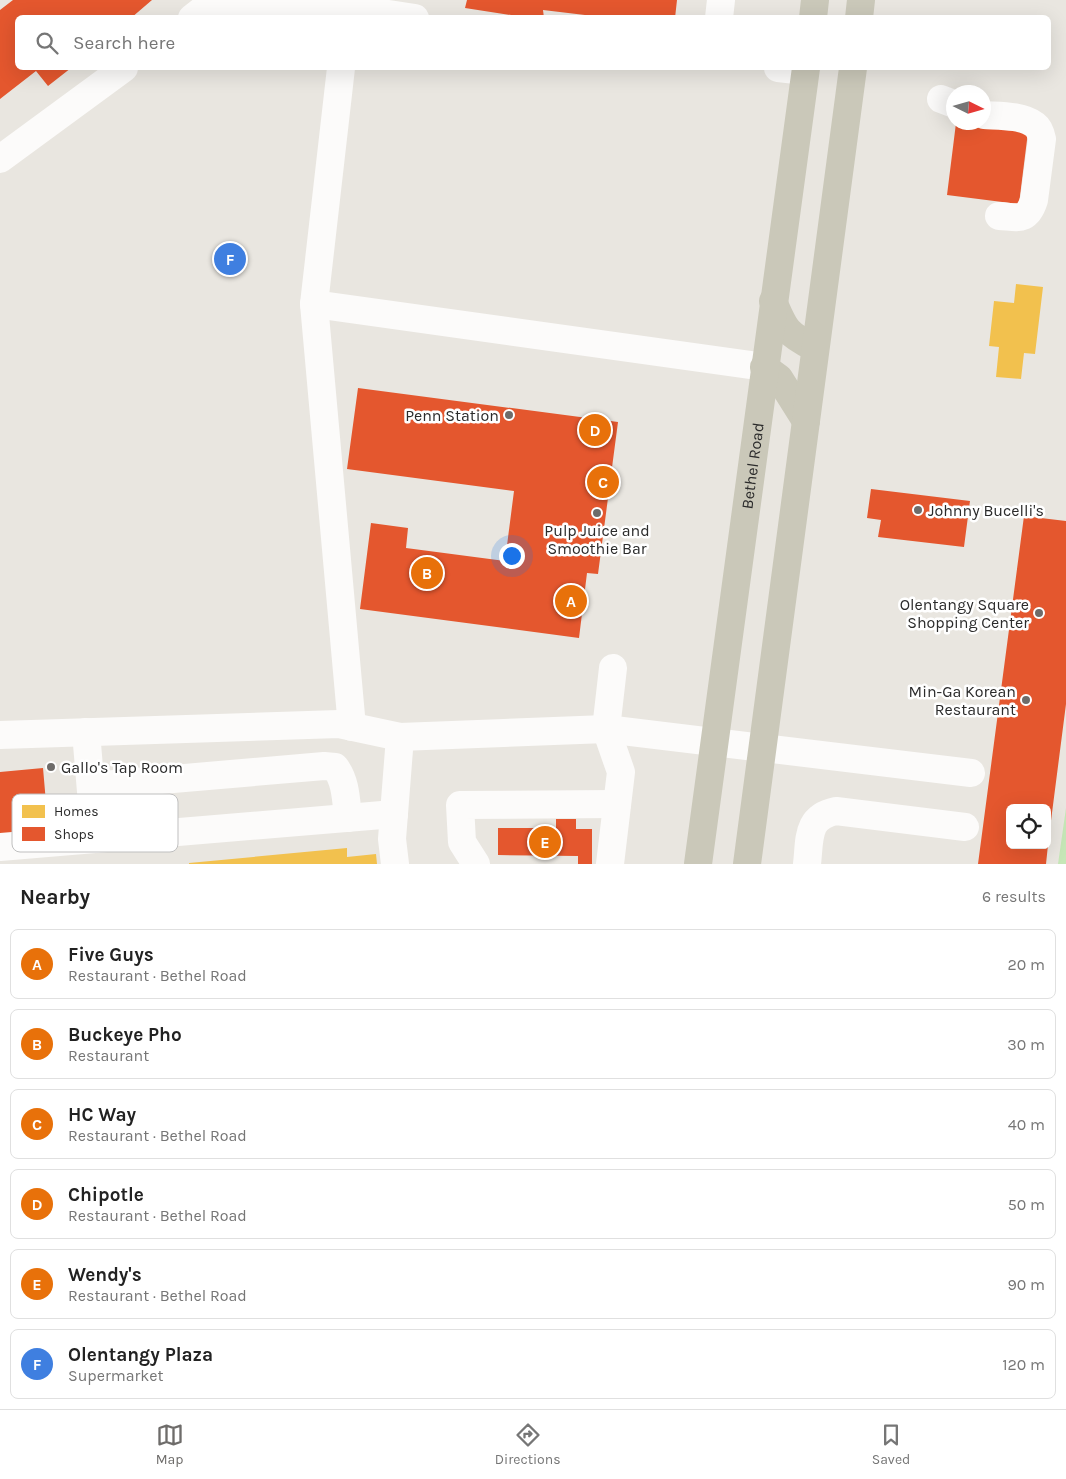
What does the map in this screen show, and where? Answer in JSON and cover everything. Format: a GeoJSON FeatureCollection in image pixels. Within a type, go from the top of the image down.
{"type":"FeatureCollection","features":[{"type":"Feature","properties":{"kind":"main road"},"geometry":{"type":"LineString","coordinates":[[813,15],[815,0]]}},
{"type":"Feature","properties":{"kind":"main road"},"geometry":{"type":"LineString","coordinates":[[860,15],[862,0]]}},
{"type":"Feature","properties":{"kind":"main road","name":"Bethel Road"},"geometry":{"type":"LineString","coordinates":[[698,864],[806,70]]}},
{"type":"Feature","properties":{"kind":"main road"},"geometry":{"type":"LineString","coordinates":[[747,864],[764,748],[853,70]]}},
{"type":"Feature","properties":{"kind":"main road"},"geometry":{"type":"LineString","coordinates":[[773,301],[782,323],[794,338],[815,348]]}},
{"type":"Feature","properties":{"kind":"main road"},"geometry":{"type":"LineString","coordinates":[[764,367],[779,378],[806,421]]}},
{"type":"Feature","properties":{"kind":"lane"},"geometry":{"type":"LineString","coordinates":[[719,15],[721,0]]}},
{"type":"Feature","properties":{"kind":"lane"},"geometry":{"type":"LineString","coordinates":[[196,15],[205,8],[374,15]]}},
{"type":"Feature","properties":{"kind":"lane"},"geometry":{"type":"LineString","coordinates":[[0,159],[121,70]]}},
{"type":"Feature","properties":{"kind":"lane"},"geometry":{"type":"LineString","coordinates":[[341,70],[314,304],[352,727]]}},
{"type":"Feature","properties":{"kind":"lane"},"geometry":{"type":"LineString","coordinates":[[991,116],[1020,119],[1035,125],[1042,139],[1034,200],[1031,209],[1023,217],[999,216]]}},
{"type":"Feature","properties":{"kind":"lane"},"geometry":{"type":"LineString","coordinates":[[314,304],[764,367]]}},
{"type":"Feature","properties":{"kind":"lane"},"geometry":{"type":"LineString","coordinates":[[610,864],[621,772],[606,729],[613,668]]}},
{"type":"Feature","properties":{"kind":"lane"},"geometry":{"type":"LineString","coordinates":[[0,735],[339,724],[400,737],[606,729],[971,773]]}},
{"type":"Feature","properties":{"kind":"lane"},"geometry":{"type":"LineString","coordinates":[[86,732],[92,794]]}},
{"type":"Feature","properties":{"kind":"lane"},"geometry":{"type":"LineString","coordinates":[[395,864],[392,839],[400,737]]}},
{"type":"Feature","properties":{"kind":"lane"},"geometry":{"type":"LineString","coordinates":[[91,786],[324,766],[335,767],[344,784],[348,818]]}},
{"type":"Feature","properties":{"kind":"lane"},"geometry":{"type":"LineString","coordinates":[[476,864],[462,842],[460,805],[617,804]]}},
{"type":"Feature","properties":{"kind":"lane"},"geometry":{"type":"LineString","coordinates":[[807,864],[811,832],[816,821],[824,814],[836,811],[965,827]]}},
{"type":"Feature","properties":{"kind":"lane"},"geometry":{"type":"LineString","coordinates":[[178,832],[394,814]]}},
{"type":"Feature","properties":{"kind":"green space"},"geometry":{"type":"Polygon","coordinates":[[[1066,808],[1066,864],[1058,864],[1066,808]]]}},
{"type":"Feature","properties":{"kind":"building: Homes"},"geometry":{"type":"Polygon","coordinates":[[[1016,284],[1043,287],[1035,354],[1024,353],[1021,379],[996,377],[999,347],[989,346],[994,301],[1014,303],[1016,284]]]}},
{"type":"Feature","properties":{"kind":"building: Homes"},"geometry":{"type":"Polygon","coordinates":[[[347,848],[347,857],[376,854],[377,864],[189,864],[189,863],[347,848]]]}},
{"type":"Feature","properties":{"kind":"building: Shops"},"geometry":{"type":"Polygon","coordinates":[[[13,0],[152,0],[134,15],[15,15],[15,70],[68,70],[48,86],[36,71],[0,99],[0,10],[13,0]]]}},
{"type":"Feature","properties":{"kind":"building: Shops"},"geometry":{"type":"Polygon","coordinates":[[[467,0],[677,0],[675,15],[585,15],[543,10],[544,15],[510,15],[465,8],[467,0]]]}},
{"type":"Feature","properties":{"kind":"building: Shops"},"geometry":{"type":"Polygon","coordinates":[[[991,127],[1028,132],[1019,204],[947,195],[955,130],[991,130],[991,127]]]}},
{"type":"Feature","properties":{"kind":"building: Shops"},"geometry":{"type":"Polygon","coordinates":[[[358,388],[618,422],[598,574],[587,573],[579,638],[360,609],[371,523],[408,528],[406,548],[505,561],[514,491],[347,469],[358,388]]]}},
{"type":"Feature","properties":{"kind":"building: Shops","name":"Johnny Bucelli's"},"geometry":{"type":"Polygon","coordinates":[[[871,489],[970,501],[964,547],[878,537],[881,520],[867,518],[871,489]]]}},
{"type":"Feature","properties":{"kind":"building: Shops","name":"Olentangy Square Shopping Center"},"geometry":{"type":"Polygon","coordinates":[[[1024,516],[1066,521],[1066,704],[1051,821],[1051,804],[1006,804],[1006,849],[1048,849],[1046,864],[978,864],[1024,516]]]}},
{"type":"Feature","properties":{"kind":"building: Shops"},"geometry":{"type":"Polygon","coordinates":[[[43,768],[45,794],[12,794],[12,837],[0,838],[0,772],[43,768]]]}},
{"type":"Feature","properties":{"kind":"building: Shops"},"geometry":{"type":"Polygon","coordinates":[[[556,819],[576,819],[576,829],[592,829],[592,864],[578,864],[578,856],[498,855],[498,828],[556,828],[556,819]]]}},
{"type":"Feature","properties":{"kind":"place","name":"Olentangy Plaza"},"geometry":{"type":"Point","coordinates":[230,259]}},
{"type":"Feature","properties":{"kind":"place","name":"Penn Station"},"geometry":{"type":"Point","coordinates":[509,415]}},
{"type":"Feature","properties":{"kind":"place","name":"Chipotle"},"geometry":{"type":"Point","coordinates":[595,430]}},
{"type":"Feature","properties":{"kind":"place","name":"HC Way"},"geometry":{"type":"Point","coordinates":[603,482]}},
{"type":"Feature","properties":{"kind":"place","name":"Johnny Bucelli's"},"geometry":{"type":"Point","coordinates":[918,510]}},
{"type":"Feature","properties":{"kind":"place","name":"Pulp Juice and Smoothie Bar"},"geometry":{"type":"Point","coordinates":[597,513]}},
{"type":"Feature","properties":{"kind":"place","name":"Buckeye Pho"},"geometry":{"type":"Point","coordinates":[427,573]}},
{"type":"Feature","properties":{"kind":"place","name":"Five Guys"},"geometry":{"type":"Point","coordinates":[571,601]}},
{"type":"Feature","properties":{"kind":"place","name":"Olentangy Square Shopping Center"},"geometry":{"type":"Point","coordinates":[1039,613]}},
{"type":"Feature","properties":{"kind":"place","name":"Min-Ga Korean Restaurant"},"geometry":{"type":"Point","coordinates":[1026,700]}},
{"type":"Feature","properties":{"kind":"place","name":"Gallo's Tap Room"},"geometry":{"type":"Point","coordinates":[51,767]}},
{"type":"Feature","properties":{"kind":"place","name":"Wendy's"},"geometry":{"type":"Point","coordinates":[545,842]}}]}
